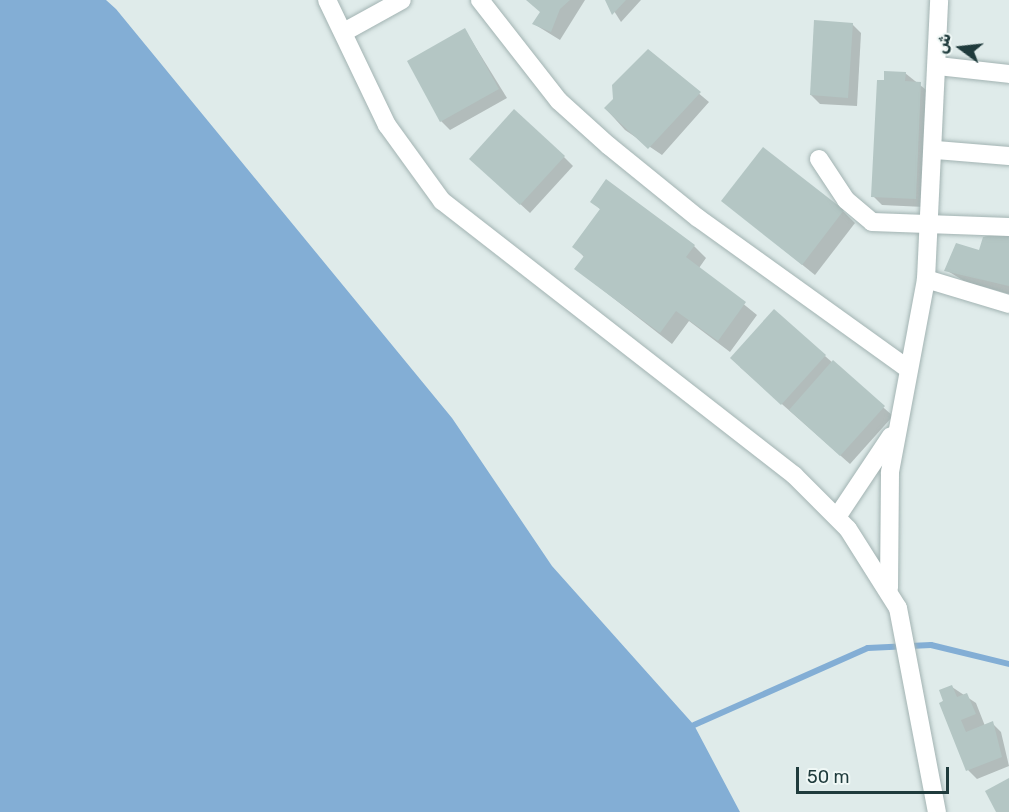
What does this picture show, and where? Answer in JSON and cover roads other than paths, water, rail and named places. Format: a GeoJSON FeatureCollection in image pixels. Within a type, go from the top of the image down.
{"type":"FeatureCollection","features":[{"type":"Feature","properties":{"kind":"street"},"geometry":{"type":"LineString","coordinates":[[327,0],[387,125],[442,201],[794,475],[837,517],[889,589]]}},
{"type":"Feature","properties":{"kind":"street"},"geometry":{"type":"LineString","coordinates":[[344,32],[402,0]]}},
{"type":"Feature","properties":{"kind":"street"},"geometry":{"type":"LineString","coordinates":[[480,0],[559,101],[609,146],[698,218],[908,369]]}},
{"type":"Feature","properties":{"kind":"street"},"geometry":{"type":"LineString","coordinates":[[938,812],[902,629],[889,589],[888,501],[896,427],[926,279],[936,150],[939,0]]}},
{"type":"Feature","properties":{"kind":"street"},"geometry":{"type":"LineString","coordinates":[[938,66],[1009,74]]}},
{"type":"Feature","properties":{"kind":"street"},"geometry":{"type":"LineString","coordinates":[[936,150],[1009,156]]}},
{"type":"Feature","properties":{"kind":"street"},"geometry":{"type":"LineString","coordinates":[[819,159],[846,200],[872,222],[929,226],[1009,227]]}},
{"type":"Feature","properties":{"kind":"street"},"geometry":{"type":"LineString","coordinates":[[926,279],[1009,304]]}},
{"type":"Feature","properties":{"kind":"street"},"geometry":{"type":"LineString","coordinates":[[837,517],[896,427]]}},
{"type":"Feature","properties":{"kind":"water"},"geometry":{"type":"Polygon","coordinates":[[[0,0],[106,0],[116,9],[452,418],[552,566],[694,725],[740,812],[0,812],[0,0]]]}},
{"type":"Feature","properties":{"kind":"waterway"},"geometry":{"type":"LineString","coordinates":[[694,725],[868,648],[931,645],[1009,664]]}}]}
